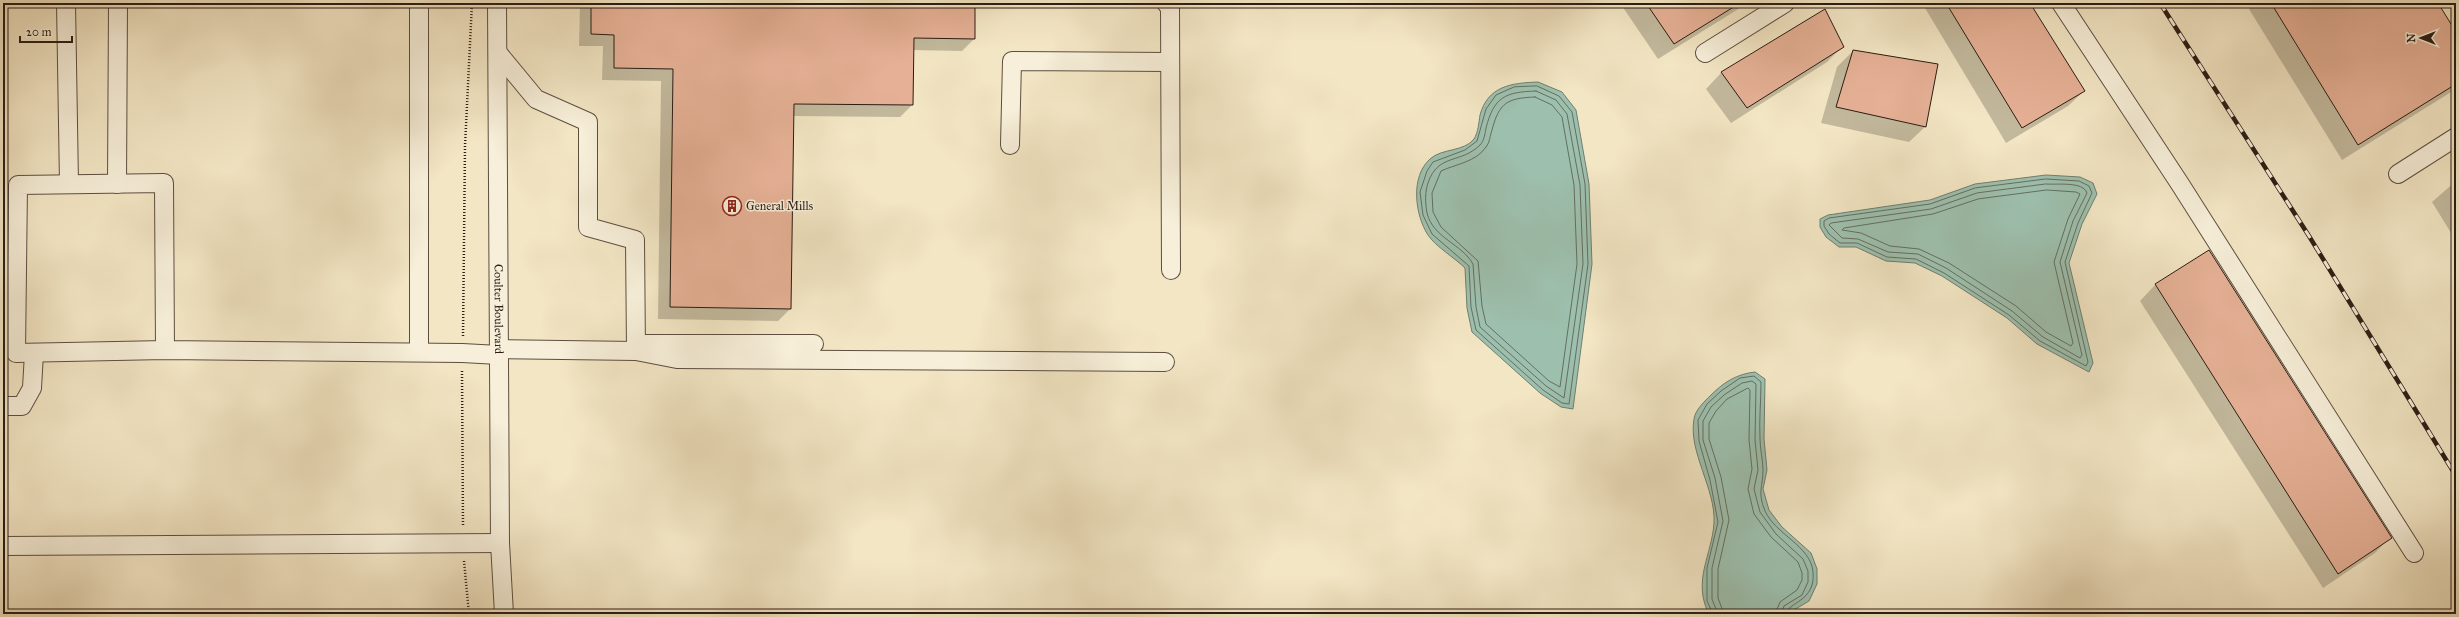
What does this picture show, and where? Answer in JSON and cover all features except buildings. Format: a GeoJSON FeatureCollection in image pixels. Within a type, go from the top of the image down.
{"type":"FeatureCollection","features":[{"type":"Feature","properties":{"kind":"street"},"geometry":{"type":"LineString","coordinates":[[66,3],[69,184]]}},
{"type":"Feature","properties":{"kind":"street"},"geometry":{"type":"LineString","coordinates":[[117,184],[118,3]]}},
{"type":"Feature","properties":{"kind":"street"},"geometry":{"type":"LineString","coordinates":[[419,3],[419,352]]}},
{"type":"Feature","properties":{"kind":"street","name":"Coulter Boulevard"},"geometry":{"type":"LineString","coordinates":[[497,3],[500,542],[504,614]]}},
{"type":"Feature","properties":{"kind":"street"},"geometry":{"type":"LineString","coordinates":[[1166,3],[1170,8],[1171,270]]}},
{"type":"Feature","properties":{"kind":"street"},"geometry":{"type":"LineString","coordinates":[[1705,53],[1785,3]]}},
{"type":"Feature","properties":{"kind":"street"},"geometry":{"type":"LineString","coordinates":[[2062,3],[2180,184],[2414,553]]}},
{"type":"Feature","properties":{"kind":"street"},"geometry":{"type":"LineString","coordinates":[[498,53],[536,99],[588,122],[588,227],[635,240],[636,347]]}},
{"type":"Feature","properties":{"kind":"street"},"geometry":{"type":"LineString","coordinates":[[1010,145],[1012,61],[1170,62]]}},
{"type":"Feature","properties":{"kind":"street"},"geometry":{"type":"LineString","coordinates":[[2398,174],[2456,137]]}},
{"type":"Feature","properties":{"kind":"street"},"geometry":{"type":"LineString","coordinates":[[165,350],[164,183],[18,186],[16,353],[165,350],[462,353],[499,349],[814,344]]}},
{"type":"Feature","properties":{"kind":"street"},"geometry":{"type":"LineString","coordinates":[[636,347],[676,359],[1165,362]]}},
{"type":"Feature","properties":{"kind":"street"},"geometry":{"type":"LineString","coordinates":[[3,406],[22,406],[32,388],[34,353]]}},
{"type":"Feature","properties":{"kind":"street"},"geometry":{"type":"LineString","coordinates":[[3,546],[500,542]]}},
{"type":"Feature","properties":{"kind":"path"},"geometry":{"type":"LineString","coordinates":[[469,614],[464,543],[461,443],[465,146],[472,3]]}},
{"type":"Feature","properties":{"kind":"water"},"geometry":{"type":"Polygon","coordinates":[[[1538,82],[1562,92],[1576,110],[1589,184],[1592,264],[1573,409],[1561,407],[1540,393],[1472,332],[1467,308],[1465,268],[1431,239],[1424,227],[1418,207],[1417,186],[1419,176],[1430,159],[1441,153],[1465,146],[1474,139],[1484,105],[1495,92],[1510,85],[1538,82]]]}},
{"type":"Feature","properties":{"kind":"water"},"geometry":{"type":"Polygon","coordinates":[[[2046,175],[2080,177],[2093,183],[2097,194],[2082,224],[2069,263],[2093,363],[2089,372],[2037,344],[2007,318],[1942,276],[1915,263],[1886,261],[1856,247],[1839,247],[1826,237],[1820,227],[1820,219],[1828,215],[1930,200],[1975,184],[2046,175]]]}},
{"type":"Feature","properties":{"kind":"water"},"geometry":{"type":"Polygon","coordinates":[[[1755,372],[1765,379],[1764,439],[1767,470],[1763,489],[1769,510],[1782,527],[1811,553],[1817,569],[1817,584],[1809,601],[1787,614],[1709,614],[1704,602],[1702,590],[1704,568],[1713,535],[1713,510],[1711,497],[1695,444],[1693,432],[1694,419],[1696,412],[1721,386],[1731,379],[1755,372]]]}},
{"type":"Feature","properties":{"kind":"railway"},"geometry":{"type":"LineString","coordinates":[[2160,3],[2309,236],[2456,476]]}},
{"type":"Feature","properties":{"kind":"place","name":"General Mills"},"geometry":{"type":"Point","coordinates":[732,206]}}]}
